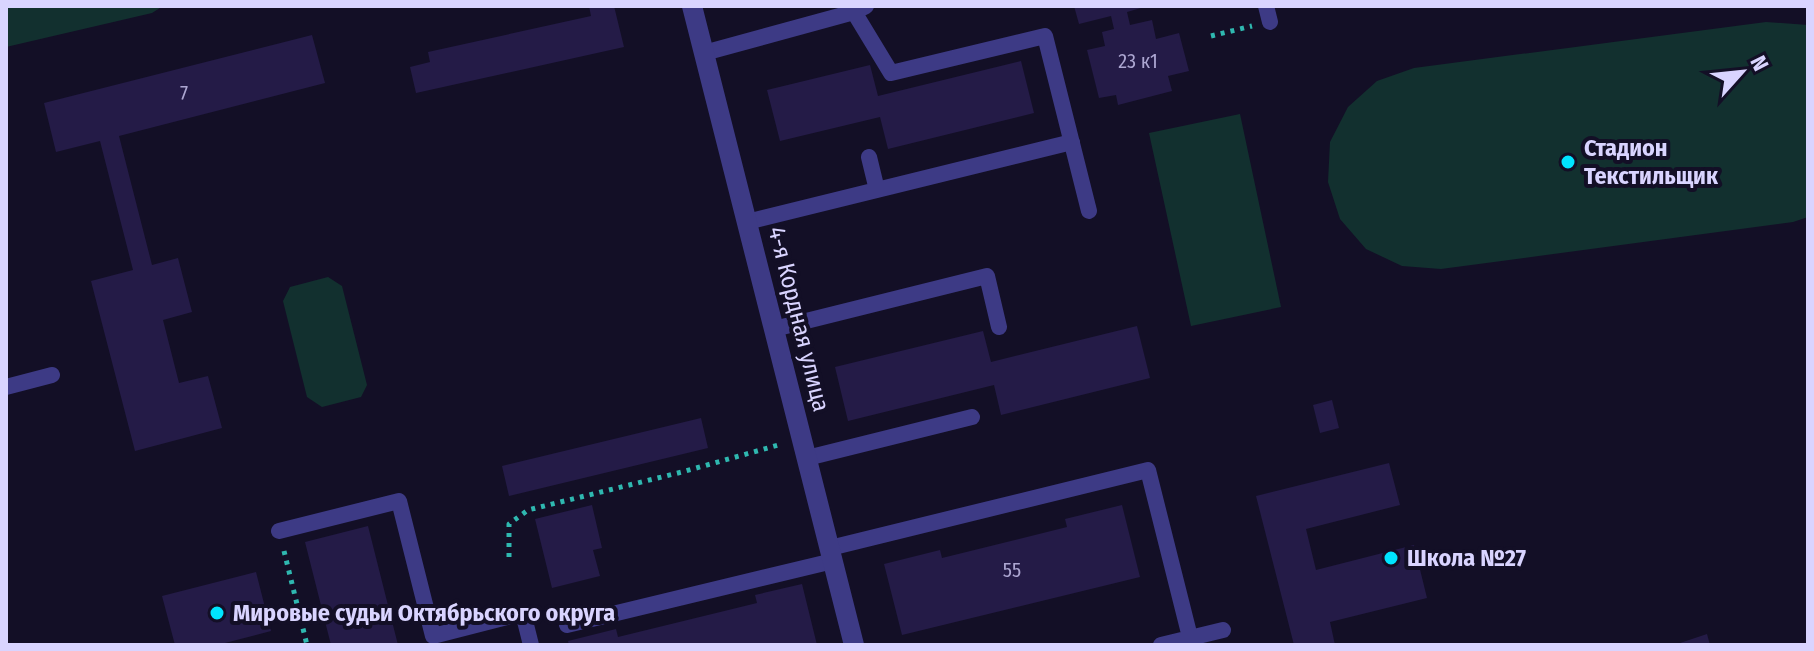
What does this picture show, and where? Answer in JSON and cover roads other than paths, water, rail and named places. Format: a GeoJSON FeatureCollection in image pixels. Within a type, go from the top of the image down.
{"type":"FeatureCollection","features":[{"type":"Feature","properties":{"kind":"street","name":"4-я Кордная улица"},"geometry":{"type":"LineString","coordinates":[[692,6],[854,645]]}},
{"type":"Feature","properties":{"kind":"lane"},"geometry":{"type":"LineString","coordinates":[[704,53],[860,9],[891,73],[1045,36],[1089,211]]}},
{"type":"Feature","properties":{"kind":"lane"},"geometry":{"type":"LineString","coordinates":[[747,222],[1072,142]]}},
{"type":"Feature","properties":{"kind":"lane"},"geometry":{"type":"LineString","coordinates":[[869,157],[877,190]]}},
{"type":"Feature","properties":{"kind":"lane"},"geometry":{"type":"LineString","coordinates":[[774,329],[987,276],[999,327]]}},
{"type":"Feature","properties":{"kind":"lane"},"geometry":{"type":"LineString","coordinates":[[6,387],[52,375]]}},
{"type":"Feature","properties":{"kind":"lane"},"geometry":{"type":"LineString","coordinates":[[804,448],[972,417]]}},
{"type":"Feature","properties":{"kind":"lane"},"geometry":{"type":"LineString","coordinates":[[567,625],[1148,470],[1191,642]]}},
{"type":"Feature","properties":{"kind":"lane"},"geometry":{"type":"LineString","coordinates":[[279,531],[399,501],[433,636],[523,613],[531,645]]}},
{"type":"Feature","properties":{"kind":"lane"},"geometry":{"type":"LineString","coordinates":[[1161,645],[1191,642],[1223,630]]}},
{"type":"Feature","properties":{"kind":"place","name":"Стадион Текстильщик"},"geometry":{"type":"Point","coordinates":[1568,162]}},
{"type":"Feature","properties":{"kind":"place","name":"Школа №27"},"geometry":{"type":"Point","coordinates":[1391,558]}},
{"type":"Feature","properties":{"kind":"place","name":"Мировые судьи Октябрьского округа"},"geometry":{"type":"Point","coordinates":[217,613]}}]}
